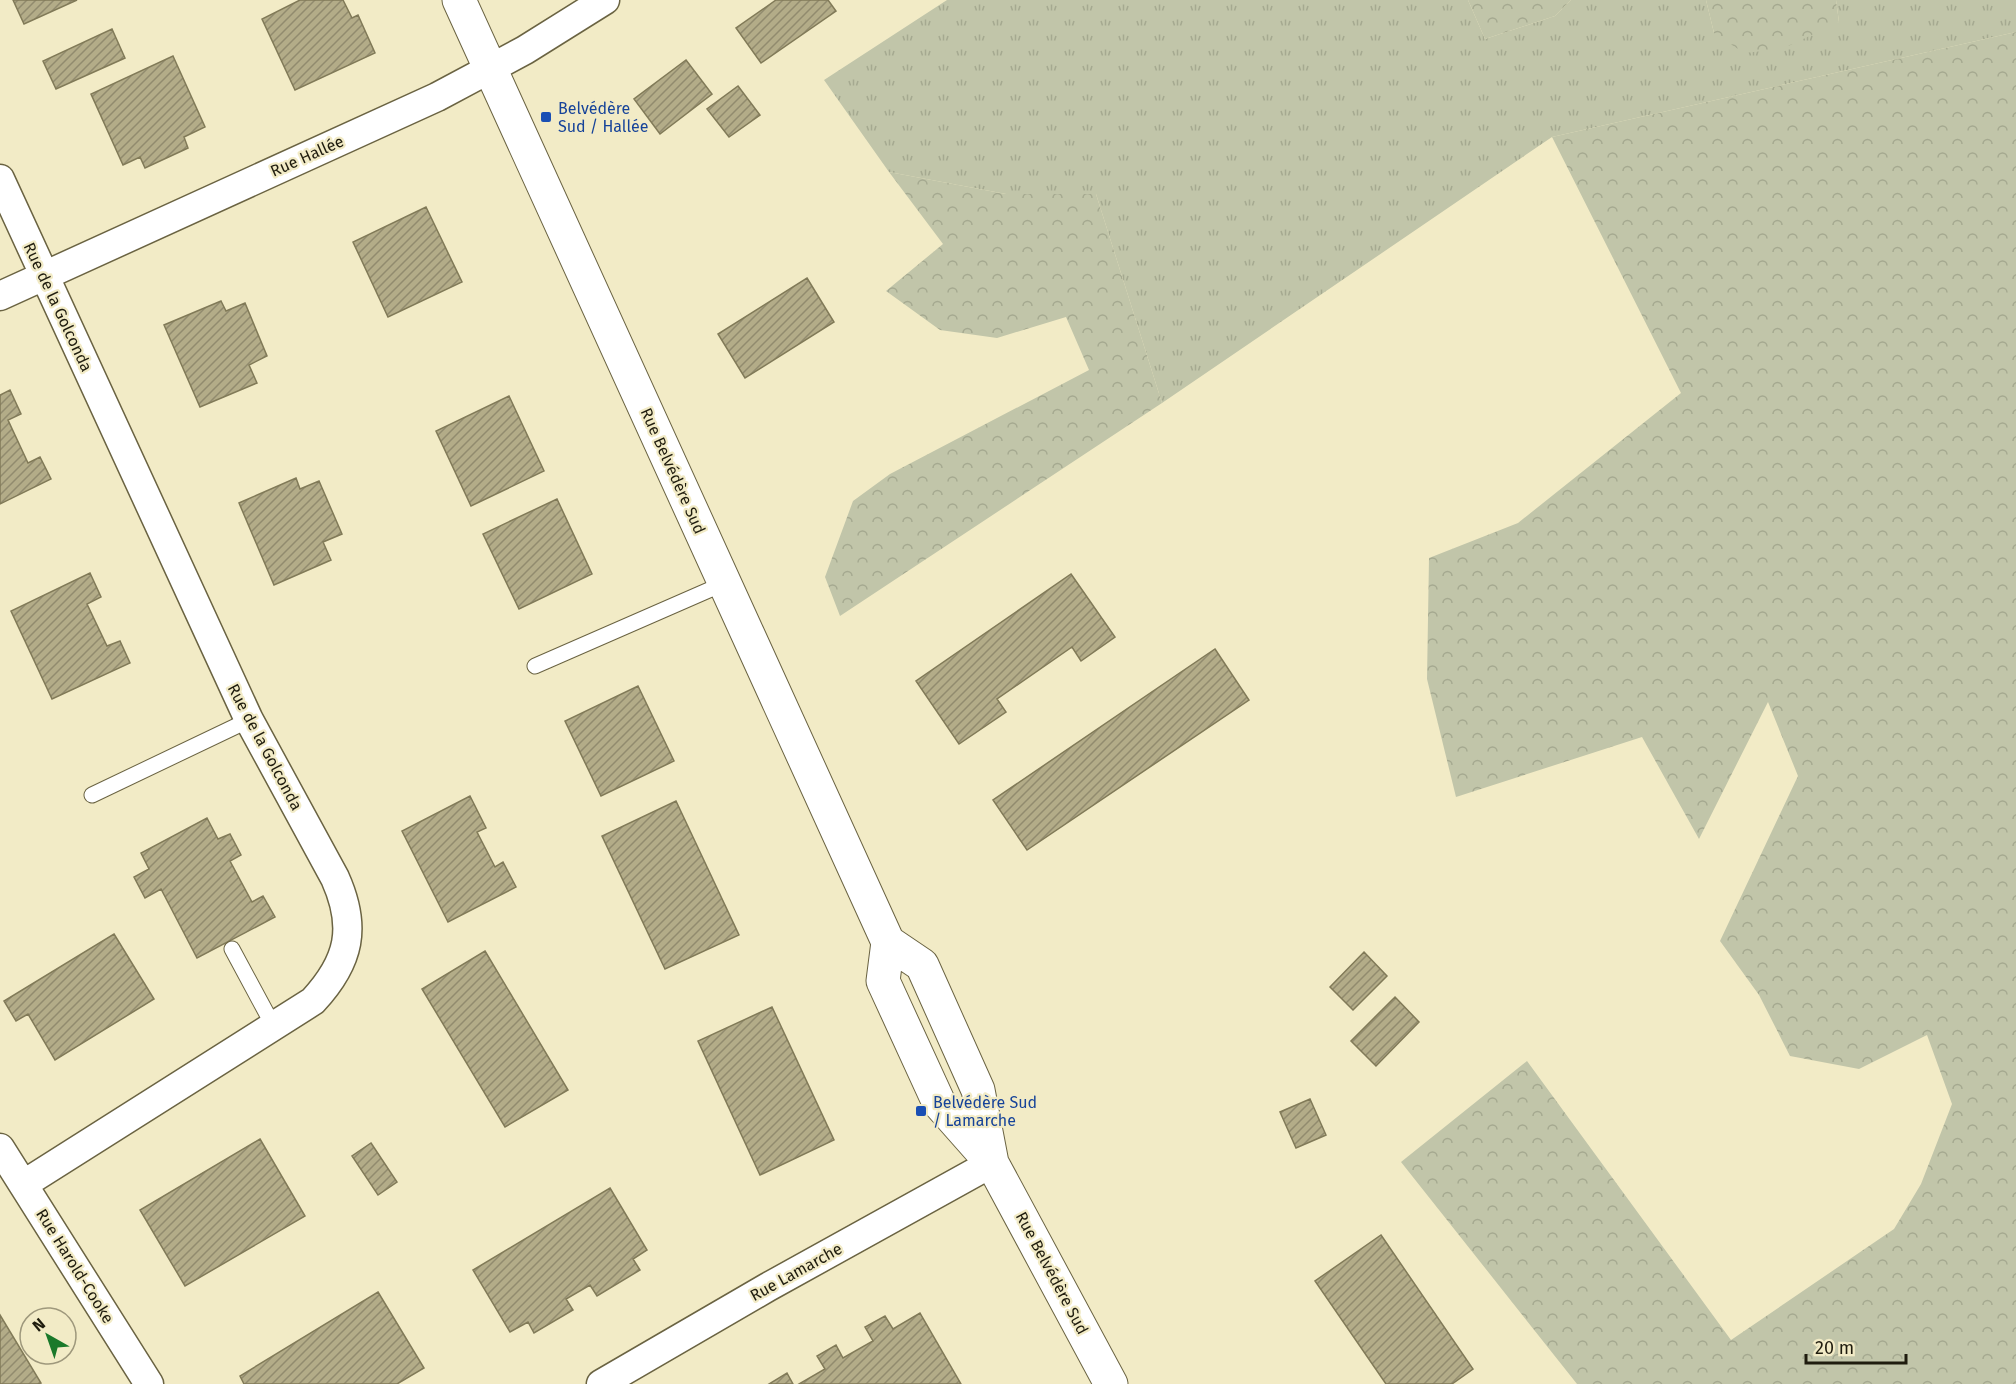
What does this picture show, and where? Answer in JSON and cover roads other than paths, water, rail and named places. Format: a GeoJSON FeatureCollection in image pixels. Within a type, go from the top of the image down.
{"type":"FeatureCollection","features":[{"type":"Feature","properties":{"kind":"street","name":"Rue Belvédère Sud"},"geometry":{"type":"LineString","coordinates":[[459,0],[888,942],[883,981],[939,1103],[992,1162],[1111,1384]]}},
{"type":"Feature","properties":{"kind":"street","name":"Rue Hallée"},"geometry":{"type":"LineString","coordinates":[[0,296],[421,105],[490,70],[605,0]]}},
{"type":"Feature","properties":{"kind":"street","name":"Rue de la Golconda"},"geometry":{"type":"LineString","coordinates":[[0,179],[249,720],[335,878],[344,898],[348,921],[347,943],[340,965],[329,985],[314,1001],[24,1184]]}},
{"type":"Feature","properties":{"kind":"street","name":"Rue Harold-Cooke"},"geometry":{"type":"LineString","coordinates":[[0,1148],[149,1384]]}},
{"type":"Feature","properties":{"kind":"street","name":"Rue Lamarche"},"geometry":{"type":"LineString","coordinates":[[601,1384],[768,1287],[992,1162]]}},
{"type":"Feature","properties":{"kind":"lane"},"geometry":{"type":"LineString","coordinates":[[535,666],[725,583]]}},
{"type":"Feature","properties":{"kind":"lane"},"geometry":{"type":"LineString","coordinates":[[92,795],[249,720]]}},
{"type":"Feature","properties":{"kind":"lane"},"geometry":{"type":"LineString","coordinates":[[232,949],[274,1027]]}},
{"type":"Feature","properties":{"kind":"place","name":"Belvédère Sud / Hallée"},"geometry":{"type":"Point","coordinates":[546,117]}},
{"type":"Feature","properties":{"kind":"place","name":"Belvédère Sud / Lamarche"},"geometry":{"type":"Point","coordinates":[921,1111]}}]}
